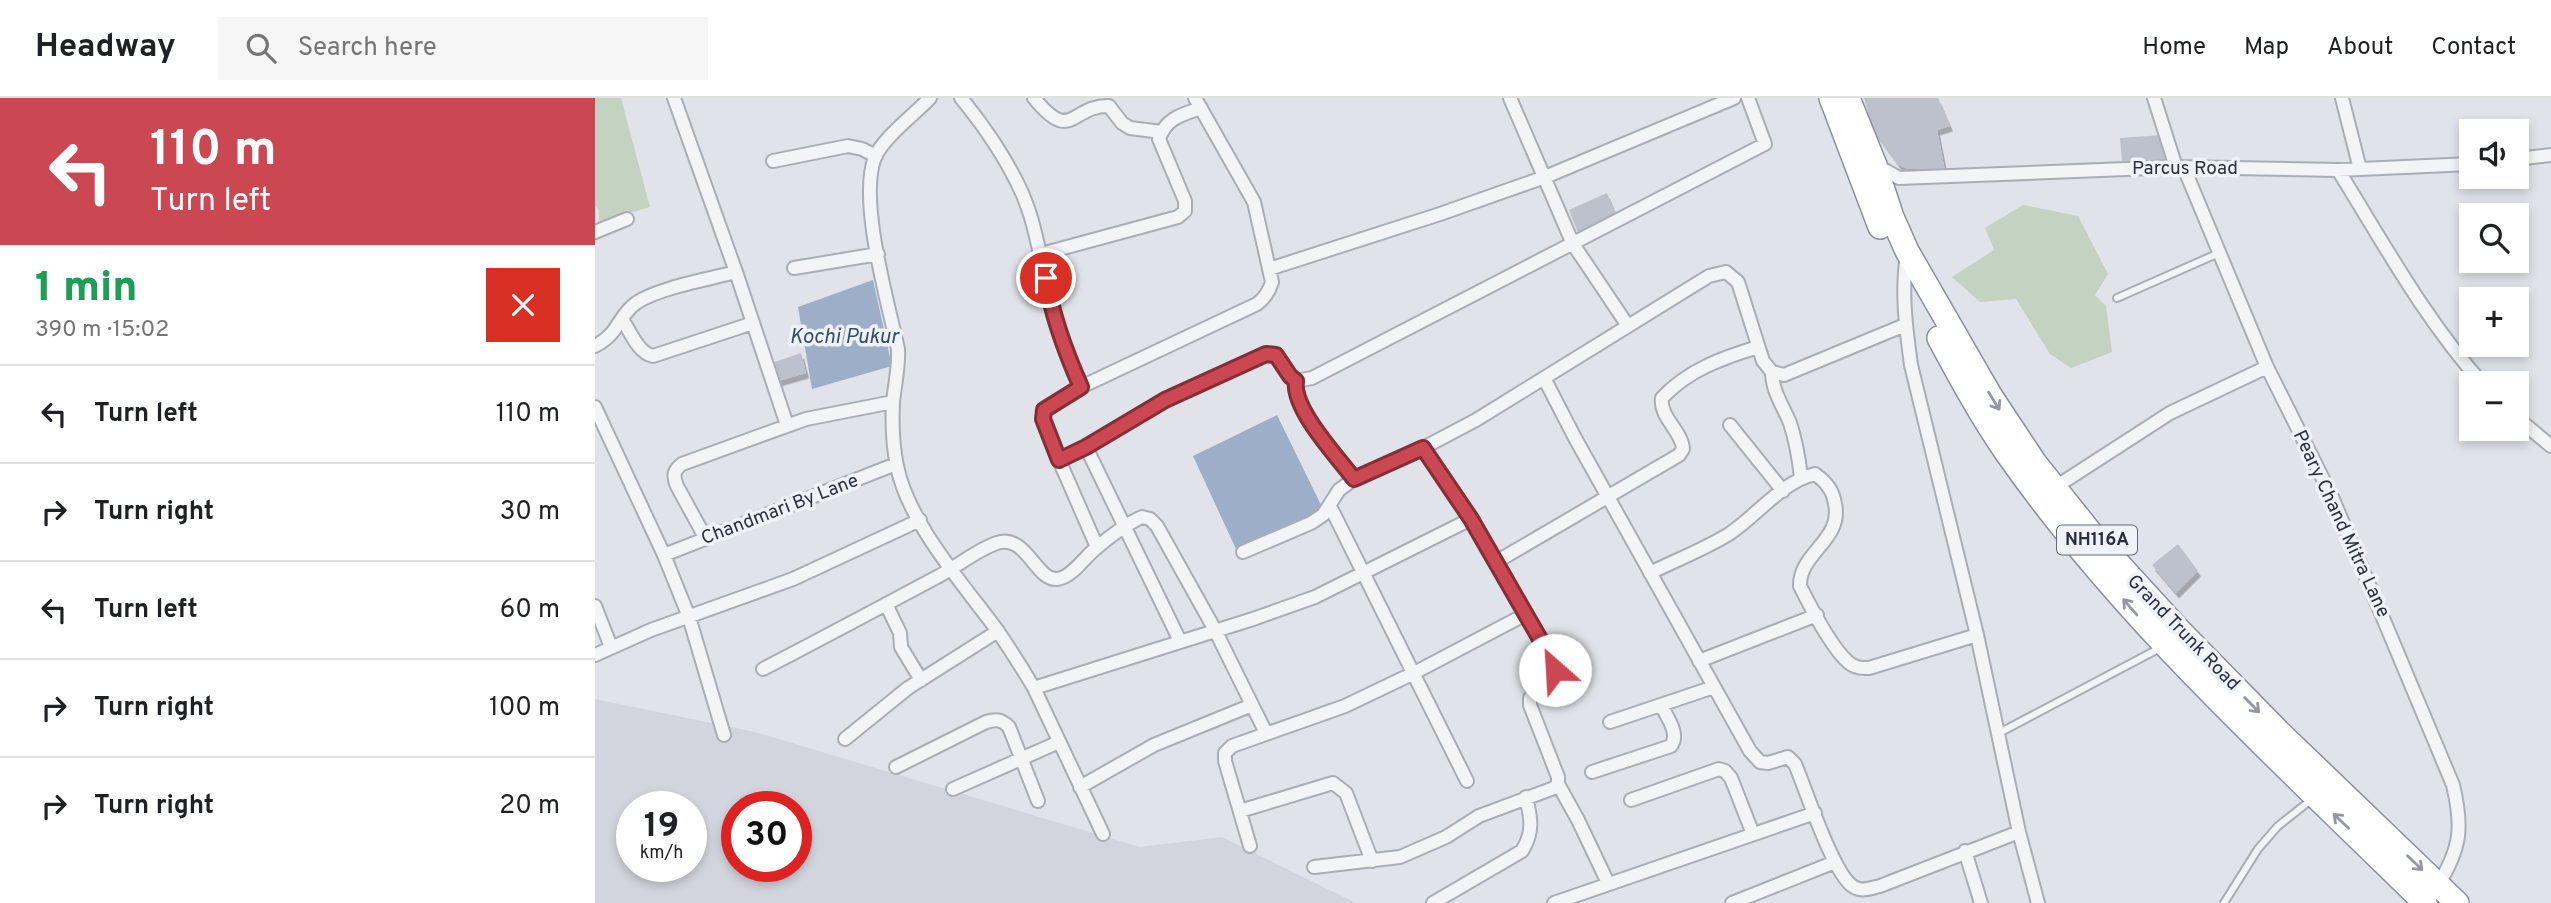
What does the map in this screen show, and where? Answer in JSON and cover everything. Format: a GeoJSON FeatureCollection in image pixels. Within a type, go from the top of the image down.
{"type":"FeatureCollection","features":[{"type":"Feature","properties":{"kind":"highway","name":"Grand Trunk Road"},"geometry":{"type":"LineString","coordinates":[[1831,98],[1867,168],[1884,191],[1907,251],[1990,395],[2035,463],[2132,580],[2432,894]]}},
{"type":"Feature","properties":{"kind":"highway","name":"Grand Trunk Road"},"geometry":{"type":"LineString","coordinates":[[1848,98],[1867,168]]}},
{"type":"Feature","properties":{"kind":"highway","name":"Grand Trunk Road"},"geometry":{"type":"LineString","coordinates":[[1884,191],[1904,276],[1976,405],[2006,452],[2071,538],[2164,645],[2316,797],[2432,894],[2457,903]]}},
{"type":"Feature","properties":{"kind":"street"},"geometry":{"type":"LineString","coordinates":[[674,98],[787,425]]}},
{"type":"Feature","properties":{"kind":"street"},"geometry":{"type":"LineString","coordinates":[[930,98],[876,156],[871,177],[871,219],[898,349],[899,368],[893,402],[896,464],[904,490],[920,520],[998,631],[1034,688],[1103,834]]}},
{"type":"Feature","properties":{"kind":"street"},"geometry":{"type":"LineString","coordinates":[[961,98],[996,148],[1022,193],[1041,254],[1050,303],[1065,352],[1081,387]]}},
{"type":"Feature","properties":{"kind":"street"},"geometry":{"type":"LineString","coordinates":[[1034,98],[1054,119],[1070,120],[1109,106],[1122,123],[1130,128],[1161,132]]}},
{"type":"Feature","properties":{"kind":"street"},"geometry":{"type":"LineString","coordinates":[[1510,98],[1573,244],[1629,326]]}},
{"type":"Feature","properties":{"kind":"street"},"geometry":{"type":"LineString","coordinates":[[1269,269],[1545,177],[1734,98]]}},
{"type":"Feature","properties":{"kind":"street"},"geometry":{"type":"LineString","coordinates":[[1296,381],[1312,378],[1765,144],[1748,98]]}},
{"type":"Feature","properties":{"kind":"street","name":"Peary Chand Mitra Lane"},"geometry":{"type":"LineString","coordinates":[[2154,98],[2180,168],[2267,367],[2332,498],[2409,675],[2453,785],[2460,814],[2458,843],[2451,864],[2432,894]]}},
{"type":"Feature","properties":{"kind":"street"},"geometry":{"type":"LineString","coordinates":[[2342,98],[2360,169]]}},
{"type":"Feature","properties":{"kind":"street"},"geometry":{"type":"LineString","coordinates":[[1041,254],[1178,217],[1185,211],[1185,201],[1159,139],[1172,118],[1198,103],[1254,202],[1272,282],[1270,289],[1257,304],[1081,387],[1044,410],[1043,419],[1097,547]]}},
{"type":"Feature","properties":{"kind":"street"},"geometry":{"type":"LineString","coordinates":[[773,161],[848,146],[876,156]]}},
{"type":"Feature","properties":{"kind":"street"},"geometry":{"type":"LineString","coordinates":[[2529,158],[2551,155]]}},
{"type":"Feature","properties":{"kind":"street","name":"Parcus Road"},"geometry":{"type":"LineString","coordinates":[[1884,191],[2180,168],[2338,170],[2459,165]]}},
{"type":"Feature","properties":{"kind":"street"},"geometry":{"type":"LineString","coordinates":[[2338,170],[2432,318],[2473,371]]}},
{"type":"Feature","properties":{"kind":"street"},"geometry":{"type":"LineString","coordinates":[[595,232],[627,219]]}},
{"type":"Feature","properties":{"kind":"street"},"geometry":{"type":"LineString","coordinates":[[1907,251],[1904,276],[1905,325],[1911,365],[1977,635],[2019,832],[2038,903]]}},
{"type":"Feature","properties":{"kind":"street"},"geometry":{"type":"LineString","coordinates":[[794,268],[878,254]]}},
{"type":"Feature","properties":{"kind":"street"},"geometry":{"type":"LineString","coordinates":[[595,346],[611,335],[627,311],[639,301],[736,272]]}},
{"type":"Feature","properties":{"kind":"street"},"geometry":{"type":"LineString","coordinates":[[1243,552],[1311,523],[1330,506],[1339,491],[1354,479],[1423,448],[1476,420],[1709,276],[1726,272],[1738,282],[1763,361],[1772,372],[1784,375],[1905,325]]}},
{"type":"Feature","properties":{"kind":"street"},"geometry":{"type":"LineString","coordinates":[[622,319],[642,350],[653,356],[753,323]]}},
{"type":"Feature","properties":{"kind":"street"},"geometry":{"type":"LineString","coordinates":[[1496,562],[1679,455],[1683,449],[1678,434],[1660,404],[1667,393],[1711,362],[1758,347]]}},
{"type":"Feature","properties":{"kind":"street"},"geometry":{"type":"LineString","coordinates":[[1059,460],[1165,400],[1266,354],[1276,355],[1296,381]]}},
{"type":"Feature","properties":{"kind":"street"},"geometry":{"type":"LineString","coordinates":[[2054,488],[2170,413],[2267,367]]}},
{"type":"Feature","properties":{"kind":"street"},"geometry":{"type":"LineString","coordinates":[[1772,372],[1772,382],[1793,433],[1801,478]]}},
{"type":"Feature","properties":{"kind":"street"},"geometry":{"type":"LineString","coordinates":[[1544,378],[1755,759],[1768,763],[1788,757],[1792,759],[1835,862],[1847,882],[1854,888],[1863,890],[1880,886],[2019,832]]}},
{"type":"Feature","properties":{"kind":"street"},"geometry":{"type":"LineString","coordinates":[[1296,381],[1295,390],[1303,410],[1354,479]]}},
{"type":"Feature","properties":{"kind":"street"},"geometry":{"type":"LineString","coordinates":[[706,539],[674,477],[675,469],[681,464],[787,425],[841,411],[893,402]]}},
{"type":"Feature","properties":{"kind":"street"},"geometry":{"type":"LineString","coordinates":[[595,407],[664,555],[689,617],[724,735]]}},
{"type":"Feature","properties":{"kind":"street"},"geometry":{"type":"LineString","coordinates":[[1730,425],[1783,491]]}},
{"type":"Feature","properties":{"kind":"street"},"geometry":{"type":"LineString","coordinates":[[2529,428],[2551,446]]}},
{"type":"Feature","properties":{"kind":"street"},"geometry":{"type":"LineString","coordinates":[[1086,447],[1180,641]]}},
{"type":"Feature","properties":{"kind":"street"},"geometry":{"type":"LineString","coordinates":[[1423,448],[1471,519],[1555,670],[1551,678],[1530,698],[1530,705],[1558,777],[1558,784],[1579,820],[1608,883]]}},
{"type":"Feature","properties":{"kind":"street","name":"Chandmari By Lane"},"geometry":{"type":"LineString","coordinates":[[664,555],[896,464]]}},
{"type":"Feature","properties":{"kind":"street"},"geometry":{"type":"LineString","coordinates":[[1650,573],[1726,536],[1801,478],[1815,474],[1826,482],[1833,494],[1835,523],[1825,542],[1799,575],[1800,586],[1840,653],[1849,663],[1857,668],[1869,668],[1977,635]]}},
{"type":"Feature","properties":{"kind":"street"},"geometry":{"type":"LineString","coordinates":[[1330,506],[1467,781]]}},
{"type":"Feature","properties":{"kind":"street"},"geometry":{"type":"LineString","coordinates":[[763,669],[952,569],[986,547],[1001,541],[1017,545],[1047,577],[1058,579],[1066,576],[1125,526],[1142,517],[1150,519],[1157,526],[1215,630],[1266,733]]}},
{"type":"Feature","properties":{"kind":"street"},"geometry":{"type":"LineString","coordinates":[[1034,688],[1315,597],[1471,519]]}},
{"type":"Feature","properties":{"kind":"street"},"geometry":{"type":"LineString","coordinates":[[595,655],[793,579],[920,520]]}},
{"type":"Feature","properties":{"kind":"street"},"geometry":{"type":"LineString","coordinates":[[886,604],[900,632],[901,647],[921,680]]}},
{"type":"Feature","properties":{"kind":"street"},"geometry":{"type":"LineString","coordinates":[[595,606],[611,648]]}},
{"type":"Feature","properties":{"kind":"street"},"geometry":{"type":"LineString","coordinates":[[1250,846],[1225,761],[1225,752],[1266,733],[1345,706],[1526,614]]}},
{"type":"Feature","properties":{"kind":"street"},"geometry":{"type":"LineString","coordinates":[[1699,661],[1817,615]]}},
{"type":"Feature","properties":{"kind":"street"},"geometry":{"type":"LineString","coordinates":[[845,739],[880,708],[998,631]]}},
{"type":"Feature","properties":{"kind":"street"},"geometry":{"type":"LineString","coordinates":[[1610,722],[1714,687]]}},
{"type":"Feature","properties":{"kind":"street"},"geometry":{"type":"LineString","coordinates":[[1080,786],[1154,745],[1252,705]]}},
{"type":"Feature","properties":{"kind":"street"},"geometry":{"type":"LineString","coordinates":[[1592,772],[1671,746],[1675,742],[1675,736],[1661,705]]}},
{"type":"Feature","properties":{"kind":"street"},"geometry":{"type":"LineString","coordinates":[[897,767],[996,719],[1009,727],[1038,801]]}},
{"type":"Feature","properties":{"kind":"street"},"geometry":{"type":"LineString","coordinates":[[953,789],[1059,742]]}},
{"type":"Feature","properties":{"kind":"street"},"geometry":{"type":"LineString","coordinates":[[1631,800],[1719,769],[1731,778],[1753,834]]}},
{"type":"Feature","properties":{"kind":"street"},"geometry":{"type":"LineString","coordinates":[[1240,811],[1333,783],[1346,793],[1372,861]]}},
{"type":"Feature","properties":{"kind":"street"},"geometry":{"type":"LineString","coordinates":[[1314,867],[1400,857],[1447,837],[1479,816],[1554,788],[1558,784]]}},
{"type":"Feature","properties":{"kind":"street"},"geometry":{"type":"LineString","coordinates":[[1433,903],[1522,851],[1529,839],[1532,825],[1526,797]]}},
{"type":"Feature","properties":{"kind":"street"},"geometry":{"type":"LineString","coordinates":[[1554,903],[1815,813]]}},
{"type":"Feature","properties":{"kind":"street"},"geometry":{"type":"LineString","coordinates":[[1965,851],[1981,903]]}},
{"type":"Feature","properties":{"kind":"street"},"geometry":{"type":"LineString","coordinates":[[1732,903],[1835,862]]}},
{"type":"Feature","properties":{"kind":"lane"},"geometry":{"type":"LineString","coordinates":[[2117,298],[2219,253]]}},
{"type":"Feature","properties":{"kind":"lane"},"geometry":{"type":"LineString","coordinates":[[1998,733],[2164,645]]}},
{"type":"Feature","properties":{"kind":"lane"},"geometry":{"type":"LineString","coordinates":[[2224,903],[2258,849],[2278,826],[2316,797]]}},
{"type":"Feature","properties":{"kind":"shaded area"},"geometry":{"type":"Polygon","coordinates":[[[595,699],[755,732],[1140,847],[1222,837],[1356,903],[595,903],[595,699]]]}},
{"type":"Feature","properties":{"kind":"green space"},"geometry":{"type":"Polygon","coordinates":[[[595,98],[621,98],[650,207],[599,222],[599,210],[595,205],[595,98]]]}},
{"type":"Feature","properties":{"kind":"green space"},"geometry":{"type":"Polygon","coordinates":[[[2023,205],[2078,216],[2108,274],[2095,295],[2106,306],[2112,352],[2071,368],[2050,354],[2016,299],[1980,302],[1952,277],[1994,250],[1985,228],[2023,205]]]}},
{"type":"Feature","properties":{"kind":"water","name":"Kochi Pukur"},"geometry":{"type":"Polygon","coordinates":[[[873,280],[892,366],[812,389],[798,307],[873,280]]]}},
{"type":"Feature","properties":{"kind":"water"},"geometry":{"type":"Polygon","coordinates":[[[1277,415],[1324,511],[1236,549],[1193,456],[1277,415]]]}},
{"type":"Feature","properties":{"kind":"building"},"geometry":{"type":"Polygon","coordinates":[[[1864,98],[1938,98],[1950,126],[1937,130],[1945,171],[1905,168],[1898,164],[1873,130],[1864,98]]]}},
{"type":"Feature","properties":{"kind":"building"},"geometry":{"type":"Polygon","coordinates":[[[2163,135],[2170,159],[2122,161],[2120,138],[2163,135]]]}},
{"type":"Feature","properties":{"kind":"building"},"geometry":{"type":"Polygon","coordinates":[[[1607,193],[1617,218],[1579,235],[1569,210],[1607,193]]]}},
{"type":"Feature","properties":{"kind":"building"},"geometry":{"type":"Polygon","coordinates":[[[801,353],[806,373],[778,381],[772,363],[801,353]]]}},
{"type":"Feature","properties":{"kind":"building"},"geometry":{"type":"Polygon","coordinates":[[[2178,544],[2198,571],[2176,593],[2152,565],[2178,544]]]}},
{"type":"Feature","properties":{"kind":"route"},"geometry":{"type":"LineString","coordinates":[[1046,278],[1050,303],[1065,352],[1081,387],[1044,410],[1043,419],[1059,460],[1165,400],[1253,359],[1266,354],[1276,355],[1296,381],[1297,399],[1303,410],[1354,479],[1423,448],[1471,519],[1552,660],[1555,670]]}}]}
